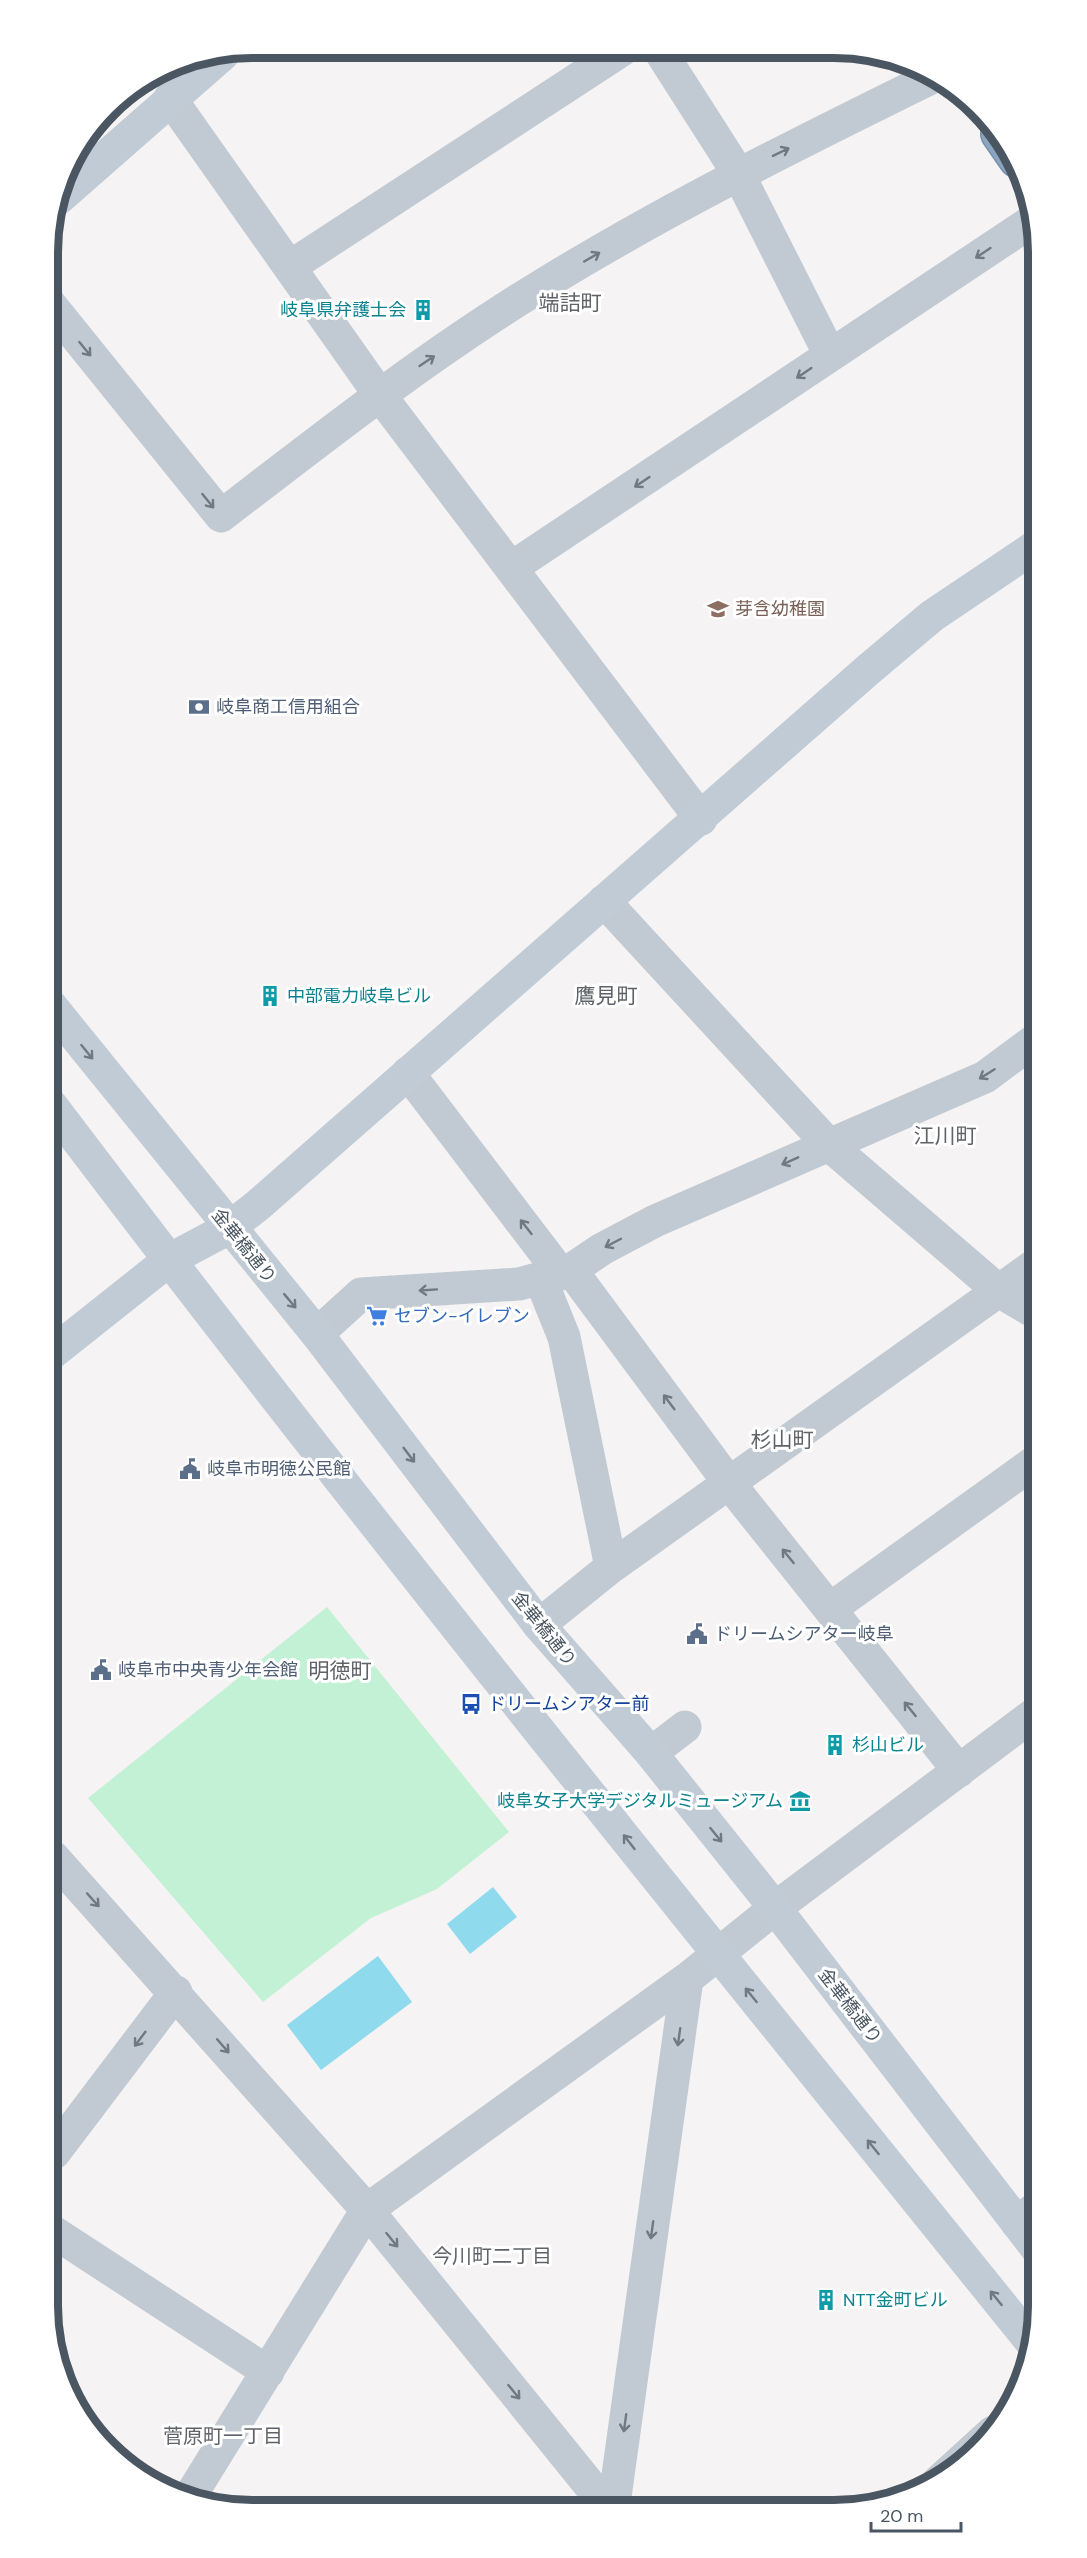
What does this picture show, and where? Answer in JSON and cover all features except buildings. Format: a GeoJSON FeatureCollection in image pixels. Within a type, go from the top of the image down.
{"type":"FeatureCollection","features":[{"type":"Feature","properties":{"kind":"main road"},"geometry":{"type":"LineString","coordinates":[[69,189],[170,98],[213,63]]}},
{"type":"Feature","properties":{"kind":"main road"},"geometry":{"type":"LineString","coordinates":[[58,1348],[169,1260],[229,1228],[257,1206],[932,616],[1028,551]]}},
{"type":"Feature","properties":{"kind":"main road","name":"金華橋通り"},"geometry":{"type":"LineString","coordinates":[[59,1016],[317,1334],[539,1625],[651,1753],[775,1908],[1028,2215]]}},
{"type":"Feature","properties":{"kind":"main road"},"geometry":{"type":"LineString","coordinates":[[59,1115],[169,1260],[717,1953],[1026,2335]]}},
{"type":"Feature","properties":{"kind":"street"},"geometry":{"type":"LineString","coordinates":[[291,266],[610,58]]}},
{"type":"Feature","properties":{"kind":"street"},"geometry":{"type":"LineString","coordinates":[[664,58],[738,173],[830,355]]}},
{"type":"Feature","properties":{"kind":"street"},"geometry":{"type":"LineString","coordinates":[[59,315],[221,516],[379,394],[540,286],[738,173],[924,81]]}},
{"type":"Feature","properties":{"kind":"street"},"geometry":{"type":"LineString","coordinates":[[170,98],[291,266],[379,394],[701,819]]}},
{"type":"Feature","properties":{"kind":"street"},"geometry":{"type":"LineString","coordinates":[[511,568],[1027,225]]}},
{"type":"Feature","properties":{"kind":"street"},"geometry":{"type":"LineString","coordinates":[[604,901],[828,1144],[999,1291],[1028,1309]]}},
{"type":"Feature","properties":{"kind":"street"},"geometry":{"type":"LineString","coordinates":[[317,1334],[361,1294],[519,1284],[558,1275],[655,1221],[985,1077],[1028,1045]]}},
{"type":"Feature","properties":{"kind":"street"},"geometry":{"type":"LineString","coordinates":[[408,1073],[558,1275],[729,1483],[959,1771]]}},
{"type":"Feature","properties":{"kind":"street"},"geometry":{"type":"LineString","coordinates":[[539,1625],[611,1568],[1028,1270]]}},
{"type":"Feature","properties":{"kind":"street"},"geometry":{"type":"LineString","coordinates":[[558,1275],[564,1337],[611,1568]]}},
{"type":"Feature","properties":{"kind":"street"},"geometry":{"type":"LineString","coordinates":[[830,1609],[1028,1467]]}},
{"type":"Feature","properties":{"kind":"street"},"geometry":{"type":"LineString","coordinates":[[194,2490],[367,2210],[687,1979],[775,1908],[1028,1719]]}},
{"type":"Feature","properties":{"kind":"street"},"geometry":{"type":"LineString","coordinates":[[651,1753],[685,1727]]}},
{"type":"Feature","properties":{"kind":"street"},"geometry":{"type":"LineString","coordinates":[[58,1863],[176,1992],[367,2210],[602,2500]]}},
{"type":"Feature","properties":{"kind":"street"},"geometry":{"type":"LineString","coordinates":[[615,2500],[687,1979]]}},
{"type":"Feature","properties":{"kind":"street"},"geometry":{"type":"LineString","coordinates":[[58,2148],[176,1992]]}},
{"type":"Feature","properties":{"kind":"street"},"geometry":{"type":"LineString","coordinates":[[58,2236],[268,2372]]}},
{"type":"Feature","properties":{"kind":"green space"},"geometry":{"type":"Polygon","coordinates":[[[327,1607],[509,1832],[437,1889],[371,1918],[263,2002],[88,1798],[327,1607]]]}},
{"type":"Feature","properties":{"kind":"water"},"geometry":{"type":"Polygon","coordinates":[[[493,1887],[517,1917],[470,1954],[447,1924],[493,1887]]]}},
{"type":"Feature","properties":{"kind":"water"},"geometry":{"type":"Polygon","coordinates":[[[378,1956],[412,2002],[321,2070],[287,2025],[378,1956]]]}},
{"type":"Feature","properties":{"kind":"place","name":"岐阜県弁護士会"},"geometry":{"type":"Point","coordinates":[423,310]}},
{"type":"Feature","properties":{"kind":"place","name":"芽含幼稚園"},"geometry":{"type":"Point","coordinates":[718,609]}},
{"type":"Feature","properties":{"kind":"place","name":"岐阜商工信用組合"},"geometry":{"type":"Point","coordinates":[199,707]}},
{"type":"Feature","properties":{"kind":"place","name":"中部電力岐阜ビル"},"geometry":{"type":"Point","coordinates":[270,996]}},
{"type":"Feature","properties":{"kind":"place","name":"セブン-イレブン"},"geometry":{"type":"Point","coordinates":[377,1316]}},
{"type":"Feature","properties":{"kind":"place","name":"岐阜市明徳公民館"},"geometry":{"type":"Point","coordinates":[190,1469]}},
{"type":"Feature","properties":{"kind":"place","name":"ドリームシアター岐阜"},"geometry":{"type":"Point","coordinates":[697,1634]}},
{"type":"Feature","properties":{"kind":"place","name":"岐阜市中央青少年会館"},"geometry":{"type":"Point","coordinates":[101,1670]}},
{"type":"Feature","properties":{"kind":"place","name":"ドリームシアター前"},"geometry":{"type":"Point","coordinates":[471,1704]}},
{"type":"Feature","properties":{"kind":"place","name":"杉山ビル"},"geometry":{"type":"Point","coordinates":[835,1745]}},
{"type":"Feature","properties":{"kind":"place","name":"岐阜女子大学デジタルミュージアム"},"geometry":{"type":"Point","coordinates":[800,1801]}},
{"type":"Feature","properties":{"kind":"place","name":"NTT金町ビル"},"geometry":{"type":"Point","coordinates":[826,2300]}},
{"type":"Feature","properties":{"kind":"district","name":"端詰町"},"geometry":{"type":"Point","coordinates":[570,303]}},
{"type":"Feature","properties":{"kind":"district","name":"鷹見町"},"geometry":{"type":"Point","coordinates":[606,996]}},
{"type":"Feature","properties":{"kind":"district","name":"江川町"},"geometry":{"type":"Point","coordinates":[945,1136]}},
{"type":"Feature","properties":{"kind":"district","name":"杉山町"},"geometry":{"type":"Point","coordinates":[782,1440]}},
{"type":"Feature","properties":{"kind":"district","name":"明徳町"},"geometry":{"type":"Point","coordinates":[340,1671]}},
{"type":"Feature","properties":{"kind":"district","name":"今川町二丁目"},"geometry":{"type":"Point","coordinates":[492,2256]}},
{"type":"Feature","properties":{"kind":"district","name":"菅原町一丁目"},"geometry":{"type":"Point","coordinates":[223,2436]}}]}
